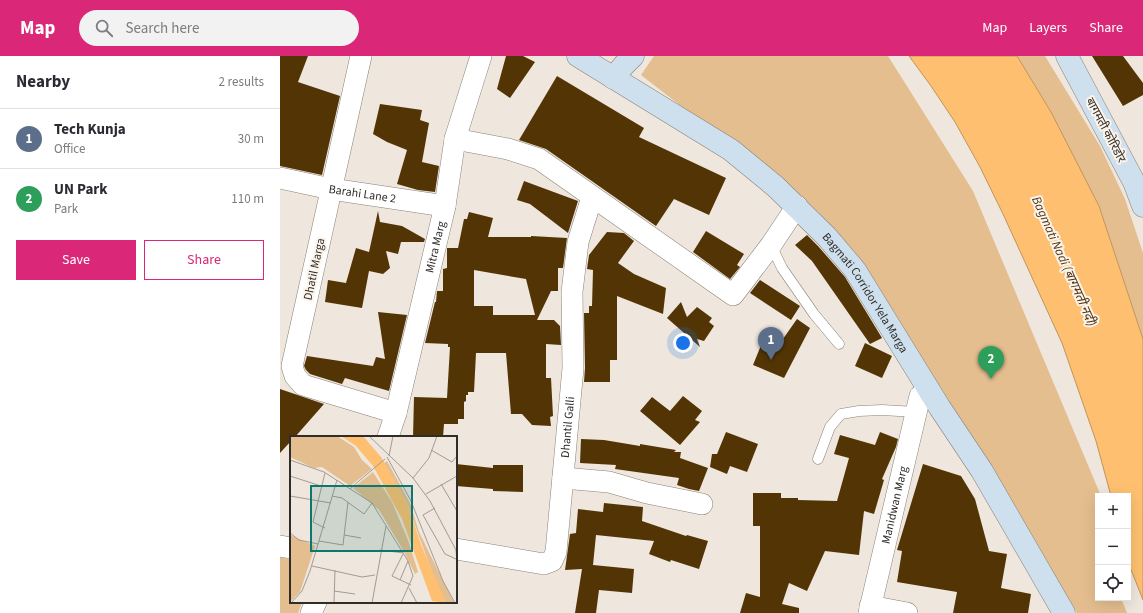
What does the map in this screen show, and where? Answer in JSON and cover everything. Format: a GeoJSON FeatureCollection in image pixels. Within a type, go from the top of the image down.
{"type":"FeatureCollection","features":[{"type":"Feature","properties":{"kind":"main road","name":"Bagmati Corridor Yela Marga"},"geometry":{"type":"LineString","coordinates":[[578,56],[731,150],[797,206],[828,237],[855,270],[940,408],[982,471],[1064,613]]}},
{"type":"Feature","properties":{"kind":"main road"},"geometry":{"type":"LineString","coordinates":[[613,78],[624,64],[633,56]]}},
{"type":"Feature","properties":{"kind":"main road","name":"बागमती कोरिडोर"},"geometry":{"type":"LineString","coordinates":[[1067,56],[1134,182],[1143,206]]}},
{"type":"Feature","properties":{"kind":"street","name":"Mitra Marg"},"geometry":{"type":"LineString","coordinates":[[388,436],[396,413],[445,206],[455,139],[481,56]]}},
{"type":"Feature","properties":{"kind":"street","name":"Dhatil Marga"},"geometry":{"type":"LineString","coordinates":[[356,57],[331,189],[292,366],[295,376],[303,384],[396,413]]}},
{"type":"Feature","properties":{"kind":"street"},"geometry":{"type":"LineString","coordinates":[[455,139],[508,149],[539,159],[733,295],[771,245],[797,206]]}},
{"type":"Feature","properties":{"kind":"street","name":"Barahi Lane 2"},"geometry":{"type":"LineString","coordinates":[[280,178],[331,189],[445,206]]}},
{"type":"Feature","properties":{"kind":"street","name":"Dhantil Galli"},"geometry":{"type":"LineString","coordinates":[[457,549],[544,564],[552,561],[556,552],[573,368],[572,292],[578,242],[592,197]]}},
{"type":"Feature","properties":{"kind":"street","name":"Manidwan Marg"},"geometry":{"type":"LineString","coordinates":[[870,610],[918,404]]}},
{"type":"Feature","properties":{"kind":"street"},"geometry":{"type":"LineString","coordinates":[[563,478],[609,482],[647,493],[702,504]]}},
{"type":"Feature","properties":{"kind":"street"},"geometry":{"type":"LineString","coordinates":[[280,546],[290,548]]}},
{"type":"Feature","properties":{"kind":"street"},"geometry":{"type":"LineString","coordinates":[[311,613],[316,603]]}},
{"type":"Feature","properties":{"kind":"street"},"geometry":{"type":"LineString","coordinates":[[870,610],[907,613]]}},
{"type":"Feature","properties":{"kind":"lane"},"geometry":{"type":"LineString","coordinates":[[771,245],[782,268],[814,314],[839,344]]}},
{"type":"Feature","properties":{"kind":"lane"},"geometry":{"type":"LineString","coordinates":[[818,459],[830,427],[841,414],[859,411],[882,410],[918,404]]}},
{"type":"Feature","properties":{"kind":"shaded area"},"geometry":{"type":"Polygon","coordinates":[[[654,56],[888,56],[973,191],[1100,493],[1095,493],[1095,601],[1122,601],[1127,613],[1077,613],[862,265],[818,212],[641,75],[654,56]]]}},
{"type":"Feature","properties":{"kind":"shaded area"},"geometry":{"type":"Polygon","coordinates":[[[1017,56],[1045,56],[1100,146],[1125,199],[1143,253],[1143,339],[1099,206],[1051,112],[1017,56]]]}},
{"type":"Feature","properties":{"kind":"shaded area"},"geometry":{"type":"Polygon","coordinates":[[[280,557],[290,560],[290,603],[302,603],[298,613],[280,613],[280,557]]]}},
{"type":"Feature","properties":{"kind":"water","name":"Bagmati Nadi (बागमती नदी)"},"geometry":{"type":"Polygon","coordinates":[[[909,56],[1017,56],[1051,112],[1099,206],[1143,339],[1143,600],[1131,570],[1131,493],[1110,493],[1096,441],[1062,343],[980,167],[955,122],[909,56]]]}},
{"type":"Feature","properties":{"kind":"building"},"geometry":{"type":"Polygon","coordinates":[[[280,56],[308,56],[298,82],[340,96],[322,175],[280,166],[280,56]]]}},
{"type":"Feature","properties":{"kind":"building"},"geometry":{"type":"Polygon","coordinates":[[[506,56],[523,56],[535,62],[510,98],[497,89],[506,56]]]}},
{"type":"Feature","properties":{"kind":"building"},"geometry":{"type":"Polygon","coordinates":[[[1092,56],[1123,56],[1143,83],[1143,95],[1123,106],[1092,56]]]}},
{"type":"Feature","properties":{"kind":"building"},"geometry":{"type":"Polygon","coordinates":[[[557,76],[644,128],[639,137],[726,178],[709,215],[674,199],[656,226],[546,149],[519,140],[557,76]]]}},
{"type":"Feature","properties":{"kind":"building"},"geometry":{"type":"Polygon","coordinates":[[[380,104],[422,110],[420,120],[429,123],[422,162],[439,166],[435,192],[418,190],[397,184],[407,150],[387,142],[373,134],[380,104]]]}},
{"type":"Feature","properties":{"kind":"building"},"geometry":{"type":"Polygon","coordinates":[[[524,181],[578,201],[568,233],[530,204],[517,200],[524,181]]]}},
{"type":"Feature","properties":{"kind":"building"},"geometry":{"type":"Polygon","coordinates":[[[378,211],[380,222],[402,226],[425,239],[424,242],[401,242],[398,254],[386,251],[390,268],[383,274],[369,271],[362,308],[325,302],[328,280],[346,283],[356,248],[369,252],[378,211]]]}},
{"type":"Feature","properties":{"kind":"building"},"geometry":{"type":"Polygon","coordinates":[[[469,212],[493,218],[488,237],[531,236],[567,238],[563,268],[558,268],[558,291],[551,291],[537,320],[554,320],[560,326],[561,345],[546,344],[546,378],[551,378],[553,416],[550,417],[551,426],[532,425],[522,414],[511,414],[506,353],[476,353],[474,392],[468,392],[468,395],[466,395],[466,401],[464,402],[464,419],[458,419],[458,424],[444,424],[443,436],[413,436],[414,397],[447,398],[450,347],[448,347],[448,344],[425,343],[436,302],[437,291],[443,291],[443,269],[447,268],[447,248],[458,248],[464,219],[467,219],[469,212]],[[474,270],[474,306],[493,306],[493,315],[535,315],[526,279],[474,270]]]}},
{"type":"Feature","properties":{"kind":"building"},"geometry":{"type":"Polygon","coordinates":[[[706,231],[744,254],[737,265],[740,267],[730,279],[693,252],[706,231]]]}},
{"type":"Feature","properties":{"kind":"building"},"geometry":{"type":"Polygon","coordinates":[[[607,232],[624,233],[634,241],[618,263],[634,274],[666,288],[663,314],[617,296],[617,360],[610,360],[610,382],[584,382],[584,313],[589,313],[589,306],[592,306],[593,270],[587,269],[589,255],[607,232]]]}},
{"type":"Feature","properties":{"kind":"building"},"geometry":{"type":"Polygon","coordinates":[[[807,235],[845,277],[882,338],[870,344],[812,261],[795,245],[807,235]]]}},
{"type":"Feature","properties":{"kind":"building"},"geometry":{"type":"Polygon","coordinates":[[[760,280],[800,306],[791,320],[750,293],[760,280]]]}},
{"type":"Feature","properties":{"kind":"building"},"geometry":{"type":"Polygon","coordinates":[[[681,302],[687,317],[697,307],[712,318],[709,322],[714,326],[704,341],[697,339],[700,347],[667,318],[681,302]]]}},
{"type":"Feature","properties":{"kind":"building"},"geometry":{"type":"Polygon","coordinates":[[[378,312],[407,315],[389,391],[345,378],[342,384],[310,374],[306,370],[304,366],[307,356],[373,366],[376,357],[385,359],[378,312]]]}},
{"type":"Feature","properties":{"kind":"building"},"geometry":{"type":"Polygon","coordinates":[[[797,319],[810,328],[784,378],[753,365],[764,338],[778,346],[797,319]]]}},
{"type":"Feature","properties":{"kind":"building"},"geometry":{"type":"Polygon","coordinates":[[[865,343],[892,356],[882,378],[855,366],[865,343]]]}},
{"type":"Feature","properties":{"kind":"building"},"geometry":{"type":"Polygon","coordinates":[[[280,389],[324,404],[296,436],[290,436],[290,442],[280,453],[280,389]]]}},
{"type":"Feature","properties":{"kind":"building"},"geometry":{"type":"Polygon","coordinates":[[[683,396],[702,411],[695,420],[700,422],[680,445],[640,411],[652,397],[670,411],[683,396]]]}},
{"type":"Feature","properties":{"kind":"building"},"geometry":{"type":"Polygon","coordinates":[[[726,432],[758,444],[747,472],[730,466],[727,474],[710,467],[712,454],[717,454],[726,432]]]}},
{"type":"Feature","properties":{"kind":"building"},"geometry":{"type":"Polygon","coordinates":[[[880,432],[898,439],[882,479],[884,480],[874,514],[864,511],[859,555],[825,551],[807,591],[789,583],[782,604],[799,608],[799,613],[740,613],[746,593],[760,597],[760,526],[753,526],[753,493],[781,493],[781,498],[798,498],[798,500],[837,501],[849,458],[834,454],[840,435],[875,445],[880,432]]]}},
{"type":"Feature","properties":{"kind":"building"},"geometry":{"type":"Polygon","coordinates":[[[581,439],[604,440],[640,446],[640,444],[676,450],[674,452],[681,452],[680,458],[708,468],[699,491],[689,489],[677,485],[679,478],[615,469],[616,465],[580,463],[581,439]]]}},
{"type":"Feature","properties":{"kind":"building"},"geometry":{"type":"Polygon","coordinates":[[[457,464],[493,468],[493,465],[523,465],[523,492],[493,491],[493,489],[457,486],[457,464]]]}},
{"type":"Feature","properties":{"kind":"building"},"geometry":{"type":"Polygon","coordinates":[[[923,464],[961,476],[975,499],[989,551],[1007,554],[1001,588],[1031,594],[1028,613],[953,613],[957,592],[897,582],[902,551],[897,550],[923,464]]]}},
{"type":"Feature","properties":{"kind":"building"},"geometry":{"type":"Polygon","coordinates":[[[604,503],[643,507],[642,521],[686,536],[708,541],[699,569],[671,560],[670,562],[649,554],[654,541],[596,535],[593,565],[634,569],[632,593],[599,590],[596,613],[575,613],[582,569],[565,570],[570,534],[576,533],[578,509],[603,512],[604,503]]]}},
{"type":"Feature","properties":{"kind":"place","name":"Tech Kunja"},"geometry":{"type":"Point","coordinates":[771,360]}},
{"type":"Feature","properties":{"kind":"place","name":"UN Park"},"geometry":{"type":"Point","coordinates":[991,379]}}]}
